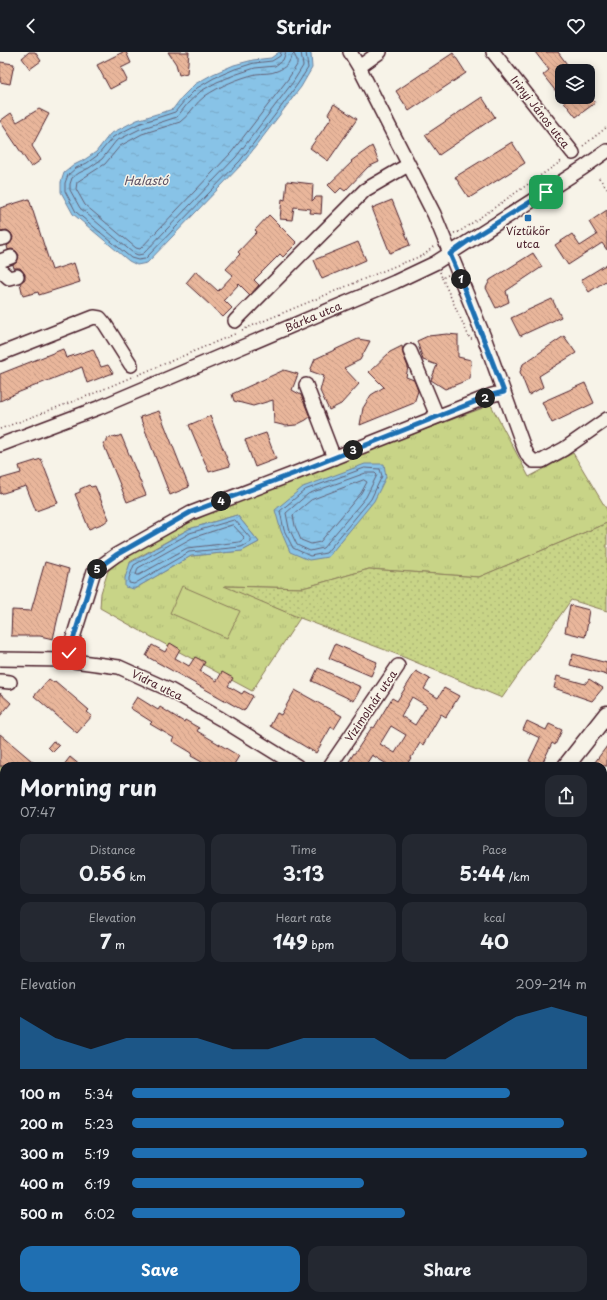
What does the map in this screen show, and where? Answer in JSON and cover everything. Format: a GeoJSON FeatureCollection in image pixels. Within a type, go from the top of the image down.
{"type":"FeatureCollection","features":[{"type":"Feature","properties":{"kind":"main road"},"geometry":{"type":"LineString","coordinates":[[569,762],[607,714]]}},
{"type":"Feature","properties":{"kind":"street"},"geometry":{"type":"LineString","coordinates":[[350,52],[434,214],[484,337],[528,456],[533,461],[542,461],[564,449],[607,419]]}},
{"type":"Feature","properties":{"kind":"street"},"geometry":{"type":"LineString","coordinates":[[359,67],[380,52]]}},
{"type":"Feature","properties":{"kind":"street","name":"Irinyi János utca"},"geometry":{"type":"LineString","coordinates":[[492,52],[572,153]]}},
{"type":"Feature","properties":{"kind":"street","name":"Bárka utca"},"geometry":{"type":"LineString","coordinates":[[0,445],[98,408],[432,265],[577,172],[607,151]]}},
{"type":"Feature","properties":{"kind":"street"},"geometry":{"type":"LineString","coordinates":[[235,321],[365,190],[408,165]]}},
{"type":"Feature","properties":{"kind":"street"},"geometry":{"type":"LineString","coordinates":[[0,270],[9,278],[17,276]]}},
{"type":"Feature","properties":{"kind":"street"},"geometry":{"type":"LineString","coordinates":[[0,354],[94,317],[100,318],[105,324],[131,365]]}},
{"type":"Feature","properties":{"kind":"street"},"geometry":{"type":"LineString","coordinates":[[410,351],[437,416]]}},
{"type":"Feature","properties":{"kind":"street"},"geometry":{"type":"LineString","coordinates":[[306,385],[334,458]]}},
{"type":"Feature","properties":{"kind":"street"},"geometry":{"type":"LineString","coordinates":[[66,660],[94,571],[116,555],[191,512],[334,458],[437,416],[492,395],[504,392]]}},
{"type":"Feature","properties":{"kind":"street","name":"Vidra utca"},"geometry":{"type":"LineString","coordinates":[[0,658],[66,660],[119,667],[170,690],[221,719],[291,762]]}},
{"type":"Feature","properties":{"kind":"street","name":"Vizimolnár utca"},"geometry":{"type":"LineString","coordinates":[[333,762],[398,666]]}},
{"type":"Feature","properties":{"kind":"path"},"geometry":{"type":"LineString","coordinates":[[0,429],[90,395],[424,255],[443,238],[450,234],[459,232],[607,127]]}},
{"type":"Feature","properties":{"kind":"path"},"geometry":{"type":"LineString","coordinates":[[599,178],[607,188]]}},
{"type":"Feature","properties":{"kind":"path"},"geometry":{"type":"LineString","coordinates":[[442,278],[470,339],[484,337]]}},
{"type":"Feature","properties":{"kind":"green space"},"geometry":{"type":"Polygon","coordinates":[[[491,405],[529,477],[573,453],[607,510],[607,523],[479,577],[369,569],[303,588],[226,586],[300,618],[252,691],[100,608],[101,593],[108,571],[119,558],[209,513],[291,479],[491,405]],[[237,515],[189,529],[130,562],[134,589],[191,556],[242,551],[259,542],[237,515]]]}},
{"type":"Feature","properties":{"kind":"green space"},"geometry":{"type":"Polygon","coordinates":[[[607,523],[607,611],[571,600],[502,698],[396,654],[300,618],[224,586],[303,588],[369,569],[479,577],[607,523]]]}},
{"type":"Feature","properties":{"kind":"green space"},"geometry":{"type":"Polygon","coordinates":[[[182,586],[240,611],[227,638],[170,613],[182,586]]]}},
{"type":"Feature","properties":{"kind":"water","name":"Halastó"},"geometry":{"type":"Polygon","coordinates":[[[279,52],[308,52],[311,54],[312,68],[301,87],[243,163],[147,263],[137,265],[129,261],[73,214],[61,192],[61,182],[64,173],[74,165],[96,152],[110,134],[137,120],[173,109],[195,84],[213,74],[234,65],[253,60],[271,58],[279,52]]]}},
{"type":"Feature","properties":{"kind":"water"},"geometry":{"type":"Polygon","coordinates":[[[365,464],[384,464],[386,477],[374,501],[328,557],[309,560],[290,552],[281,531],[275,510],[303,487],[365,464]]]}},
{"type":"Feature","properties":{"kind":"water"},"geometry":{"type":"Polygon","coordinates":[[[237,515],[259,542],[242,551],[191,556],[134,589],[125,587],[125,578],[130,563],[189,529],[237,515]]]}},
{"type":"Feature","properties":{"kind":"building"},"geometry":{"type":"Polygon","coordinates":[[[29,52],[35,52],[41,61],[30,69],[22,58],[29,52]]]}},
{"type":"Feature","properties":{"kind":"building"},"geometry":{"type":"Polygon","coordinates":[[[123,52],[126,52],[131,63],[121,68],[127,80],[110,89],[97,65],[123,52]]]}},
{"type":"Feature","properties":{"kind":"building"},"geometry":{"type":"Polygon","coordinates":[[[168,52],[189,52],[187,73],[179,75],[176,64],[168,52]]]}},
{"type":"Feature","properties":{"kind":"building"},"geometry":{"type":"Polygon","coordinates":[[[535,52],[558,52],[567,64],[555,64],[555,90],[543,75],[549,70],[535,52]]]}},
{"type":"Feature","properties":{"kind":"building"},"geometry":{"type":"Polygon","coordinates":[[[453,53],[466,73],[409,111],[396,91],[453,53]]]}},
{"type":"Feature","properties":{"kind":"building"},"geometry":{"type":"Polygon","coordinates":[[[0,62],[14,64],[10,84],[0,82],[0,62]]]}},
{"type":"Feature","properties":{"kind":"building"},"geometry":{"type":"Polygon","coordinates":[[[482,97],[495,117],[439,155],[425,135],[482,97]]]}},
{"type":"Feature","properties":{"kind":"building"},"geometry":{"type":"Polygon","coordinates":[[[334,104],[357,119],[328,161],[310,148],[332,117],[328,114],[334,104]]]}},
{"type":"Feature","properties":{"kind":"building"},"geometry":{"type":"Polygon","coordinates":[[[566,104],[594,104],[576,117],[566,104]]]}},
{"type":"Feature","properties":{"kind":"building"},"geometry":{"type":"Polygon","coordinates":[[[39,109],[49,114],[32,146],[41,160],[31,167],[0,121],[11,113],[17,122],[39,109]]]}},
{"type":"Feature","properties":{"kind":"building"},"geometry":{"type":"Polygon","coordinates":[[[512,142],[525,163],[469,198],[455,177],[512,142]]]}},
{"type":"Feature","properties":{"kind":"building"},"geometry":{"type":"Polygon","coordinates":[[[372,146],[379,162],[368,167],[345,191],[341,188],[336,193],[328,185],[352,162],[351,161],[372,146]]]}},
{"type":"Feature","properties":{"kind":"building"},"geometry":{"type":"Polygon","coordinates":[[[287,181],[313,184],[312,201],[316,197],[322,197],[321,214],[310,213],[311,209],[294,207],[292,220],[280,219],[282,199],[285,200],[287,181]]]}},
{"type":"Feature","properties":{"kind":"building"},"geometry":{"type":"Polygon","coordinates":[[[29,199],[52,270],[74,263],[80,282],[39,295],[38,292],[23,296],[20,283],[25,279],[25,274],[20,268],[14,268],[13,265],[17,262],[19,255],[12,249],[8,250],[7,246],[12,241],[13,237],[11,233],[7,230],[0,231],[0,208],[29,199]]]}},
{"type":"Feature","properties":{"kind":"building"},"geometry":{"type":"Polygon","coordinates":[[[392,200],[410,245],[390,253],[372,208],[392,200]]]}},
{"type":"Feature","properties":{"kind":"building"},"geometry":{"type":"Polygon","coordinates":[[[607,210],[607,250],[602,243],[568,265],[555,245],[572,234],[580,246],[597,235],[589,222],[607,210]]]}},
{"type":"Feature","properties":{"kind":"building"},"geometry":{"type":"Polygon","coordinates":[[[269,215],[297,243],[283,257],[280,254],[254,280],[259,285],[250,295],[239,284],[224,300],[232,308],[223,317],[186,283],[196,271],[218,291],[233,275],[226,269],[240,254],[238,252],[257,232],[255,230],[269,215]]]}},
{"type":"Feature","properties":{"kind":"building"},"geometry":{"type":"Polygon","coordinates":[[[358,242],[366,260],[322,279],[314,260],[358,242]]]}},
{"type":"Feature","properties":{"kind":"building"},"geometry":{"type":"Polygon","coordinates":[[[533,253],[542,267],[506,291],[509,302],[496,308],[486,288],[490,280],[533,253]]]}},
{"type":"Feature","properties":{"kind":"building"},"geometry":{"type":"Polygon","coordinates":[[[607,264],[607,280],[589,292],[581,280],[607,264]]]}},
{"type":"Feature","properties":{"kind":"building"},"geometry":{"type":"Polygon","coordinates":[[[552,299],[561,317],[520,336],[511,318],[552,299]]]}},
{"type":"Feature","properties":{"kind":"building"},"geometry":{"type":"Polygon","coordinates":[[[447,334],[458,335],[458,357],[471,360],[470,379],[445,389],[431,380],[437,365],[423,360],[417,341],[428,336],[447,334]]]}},
{"type":"Feature","properties":{"kind":"building"},"geometry":{"type":"Polygon","coordinates":[[[564,336],[576,353],[539,376],[543,387],[529,395],[520,372],[523,364],[564,336]]]}},
{"type":"Feature","properties":{"kind":"building"},"geometry":{"type":"Polygon","coordinates":[[[358,339],[370,341],[360,360],[344,368],[359,384],[341,404],[329,410],[320,391],[324,376],[310,371],[315,359],[358,339]]]}},
{"type":"Feature","properties":{"kind":"building"},"geometry":{"type":"Polygon","coordinates":[[[402,346],[403,354],[408,367],[406,377],[414,380],[418,391],[414,403],[360,425],[363,408],[371,395],[384,387],[369,372],[390,352],[402,346]]]}},
{"type":"Feature","properties":{"kind":"building"},"geometry":{"type":"Polygon","coordinates":[[[63,349],[66,358],[93,349],[101,367],[108,365],[113,373],[87,383],[82,367],[0,401],[0,374],[63,349]]]}},
{"type":"Feature","properties":{"kind":"building"},"geometry":{"type":"Polygon","coordinates":[[[284,370],[298,374],[292,390],[301,395],[310,417],[306,420],[296,425],[286,426],[274,423],[273,400],[253,406],[234,401],[232,394],[284,370]]]}},
{"type":"Feature","properties":{"kind":"building"},"geometry":{"type":"Polygon","coordinates":[[[585,383],[594,403],[552,423],[542,402],[585,383]]]}},
{"type":"Feature","properties":{"kind":"building"},"geometry":{"type":"Polygon","coordinates":[[[159,411],[189,487],[170,495],[140,417],[159,411]]]}},
{"type":"Feature","properties":{"kind":"building"},"geometry":{"type":"Polygon","coordinates":[[[210,416],[230,466],[209,472],[189,425],[210,416]]]}},
{"type":"Feature","properties":{"kind":"building"},"geometry":{"type":"Polygon","coordinates":[[[266,433],[276,459],[255,467],[245,440],[266,433]]]}},
{"type":"Feature","properties":{"kind":"building"},"geometry":{"type":"Polygon","coordinates":[[[121,435],[146,495],[127,502],[103,443],[107,442],[107,439],[121,435]]]}},
{"type":"Feature","properties":{"kind":"building"},"geometry":{"type":"Polygon","coordinates":[[[41,459],[58,503],[36,511],[26,486],[0,494],[0,479],[21,473],[19,466],[41,459]]]}},
{"type":"Feature","properties":{"kind":"building"},"geometry":{"type":"Polygon","coordinates":[[[89,485],[91,487],[95,486],[109,519],[104,523],[89,529],[75,494],[80,492],[80,489],[89,485]]]}},
{"type":"Feature","properties":{"kind":"building"},"geometry":{"type":"Polygon","coordinates":[[[45,562],[69,569],[53,639],[40,636],[11,636],[12,610],[31,611],[45,562]]]}},
{"type":"Feature","properties":{"kind":"building"},"geometry":{"type":"Polygon","coordinates":[[[570,605],[589,610],[585,637],[565,632],[570,605]]]}},
{"type":"Feature","properties":{"kind":"building"},"geometry":{"type":"Polygon","coordinates":[[[170,643],[180,649],[175,658],[189,666],[195,657],[205,662],[200,671],[217,681],[222,672],[233,678],[228,686],[242,694],[244,691],[253,696],[244,711],[146,656],[152,645],[165,652],[170,643]]]}},
{"type":"Feature","properties":{"kind":"building"},"geometry":{"type":"Polygon","coordinates":[[[335,644],[377,662],[371,676],[329,658],[335,644]]]}},
{"type":"Feature","properties":{"kind":"building"},"geometry":{"type":"Polygon","coordinates":[[[573,654],[607,663],[607,675],[570,665],[573,654]]]}},
{"type":"Feature","properties":{"kind":"building"},"geometry":{"type":"Polygon","coordinates":[[[318,668],[361,687],[354,701],[312,681],[318,668]]]}},
{"type":"Feature","properties":{"kind":"building"},"geometry":{"type":"Polygon","coordinates":[[[416,671],[430,679],[424,689],[438,698],[444,688],[459,696],[446,717],[441,714],[423,745],[420,743],[408,762],[383,762],[372,755],[368,762],[348,762],[372,727],[374,728],[392,698],[397,701],[416,671]],[[412,697],[401,716],[415,725],[427,706],[412,697]],[[391,726],[380,744],[395,753],[406,735],[391,726]]]}},
{"type":"Feature","properties":{"kind":"building"},"geometry":{"type":"Polygon","coordinates":[[[557,676],[585,684],[589,679],[603,688],[592,701],[554,688],[557,676]]]}},
{"type":"Feature","properties":{"kind":"building"},"geometry":{"type":"Polygon","coordinates":[[[49,679],[54,683],[55,681],[89,710],[87,712],[92,716],[77,733],[34,696],[49,679]]]}},
{"type":"Feature","properties":{"kind":"building"},"geometry":{"type":"Polygon","coordinates":[[[295,690],[342,716],[334,729],[331,727],[316,753],[270,726],[277,713],[281,715],[295,690]]]}},
{"type":"Feature","properties":{"kind":"building"},"geometry":{"type":"Polygon","coordinates":[[[0,693],[11,703],[0,716],[0,693]]]}},
{"type":"Feature","properties":{"kind":"building"},"geometry":{"type":"Polygon","coordinates":[[[137,697],[158,710],[160,707],[184,722],[185,720],[199,728],[197,731],[239,756],[235,762],[202,762],[191,756],[192,753],[172,741],[174,738],[150,724],[152,722],[130,708],[137,697]]]}},
{"type":"Feature","properties":{"kind":"building"},"geometry":{"type":"Polygon","coordinates":[[[527,721],[546,730],[549,724],[562,730],[555,745],[552,743],[543,762],[531,762],[529,761],[540,738],[523,730],[527,721]]]}},
{"type":"Feature","properties":{"kind":"building"},"geometry":{"type":"Polygon","coordinates":[[[0,734],[33,762],[0,762],[0,734]]]}},
{"type":"Feature","properties":{"kind":"building"},"geometry":{"type":"Polygon","coordinates":[[[53,741],[59,746],[53,752],[48,747],[53,741]]]}},
{"type":"Feature","properties":{"kind":"building"},"geometry":{"type":"Polygon","coordinates":[[[607,746],[607,762],[595,762],[607,746]]]}},
{"type":"Feature","properties":{"kind":"building"},"geometry":{"type":"Polygon","coordinates":[[[70,757],[76,762],[66,762],[70,757]]]}},
{"type":"Feature","properties":{"kind":"place","name":"Víztükör utca"},"geometry":{"type":"Point","coordinates":[528,218]}},
{"type":"Feature","properties":{"kind":"route"},"geometry":{"type":"LineString","coordinates":[[69,653],[94,571],[116,555],[191,512],[298,472],[437,416],[492,395],[504,392],[484,337],[450,254],[471,239],[546,192]]}}]}
